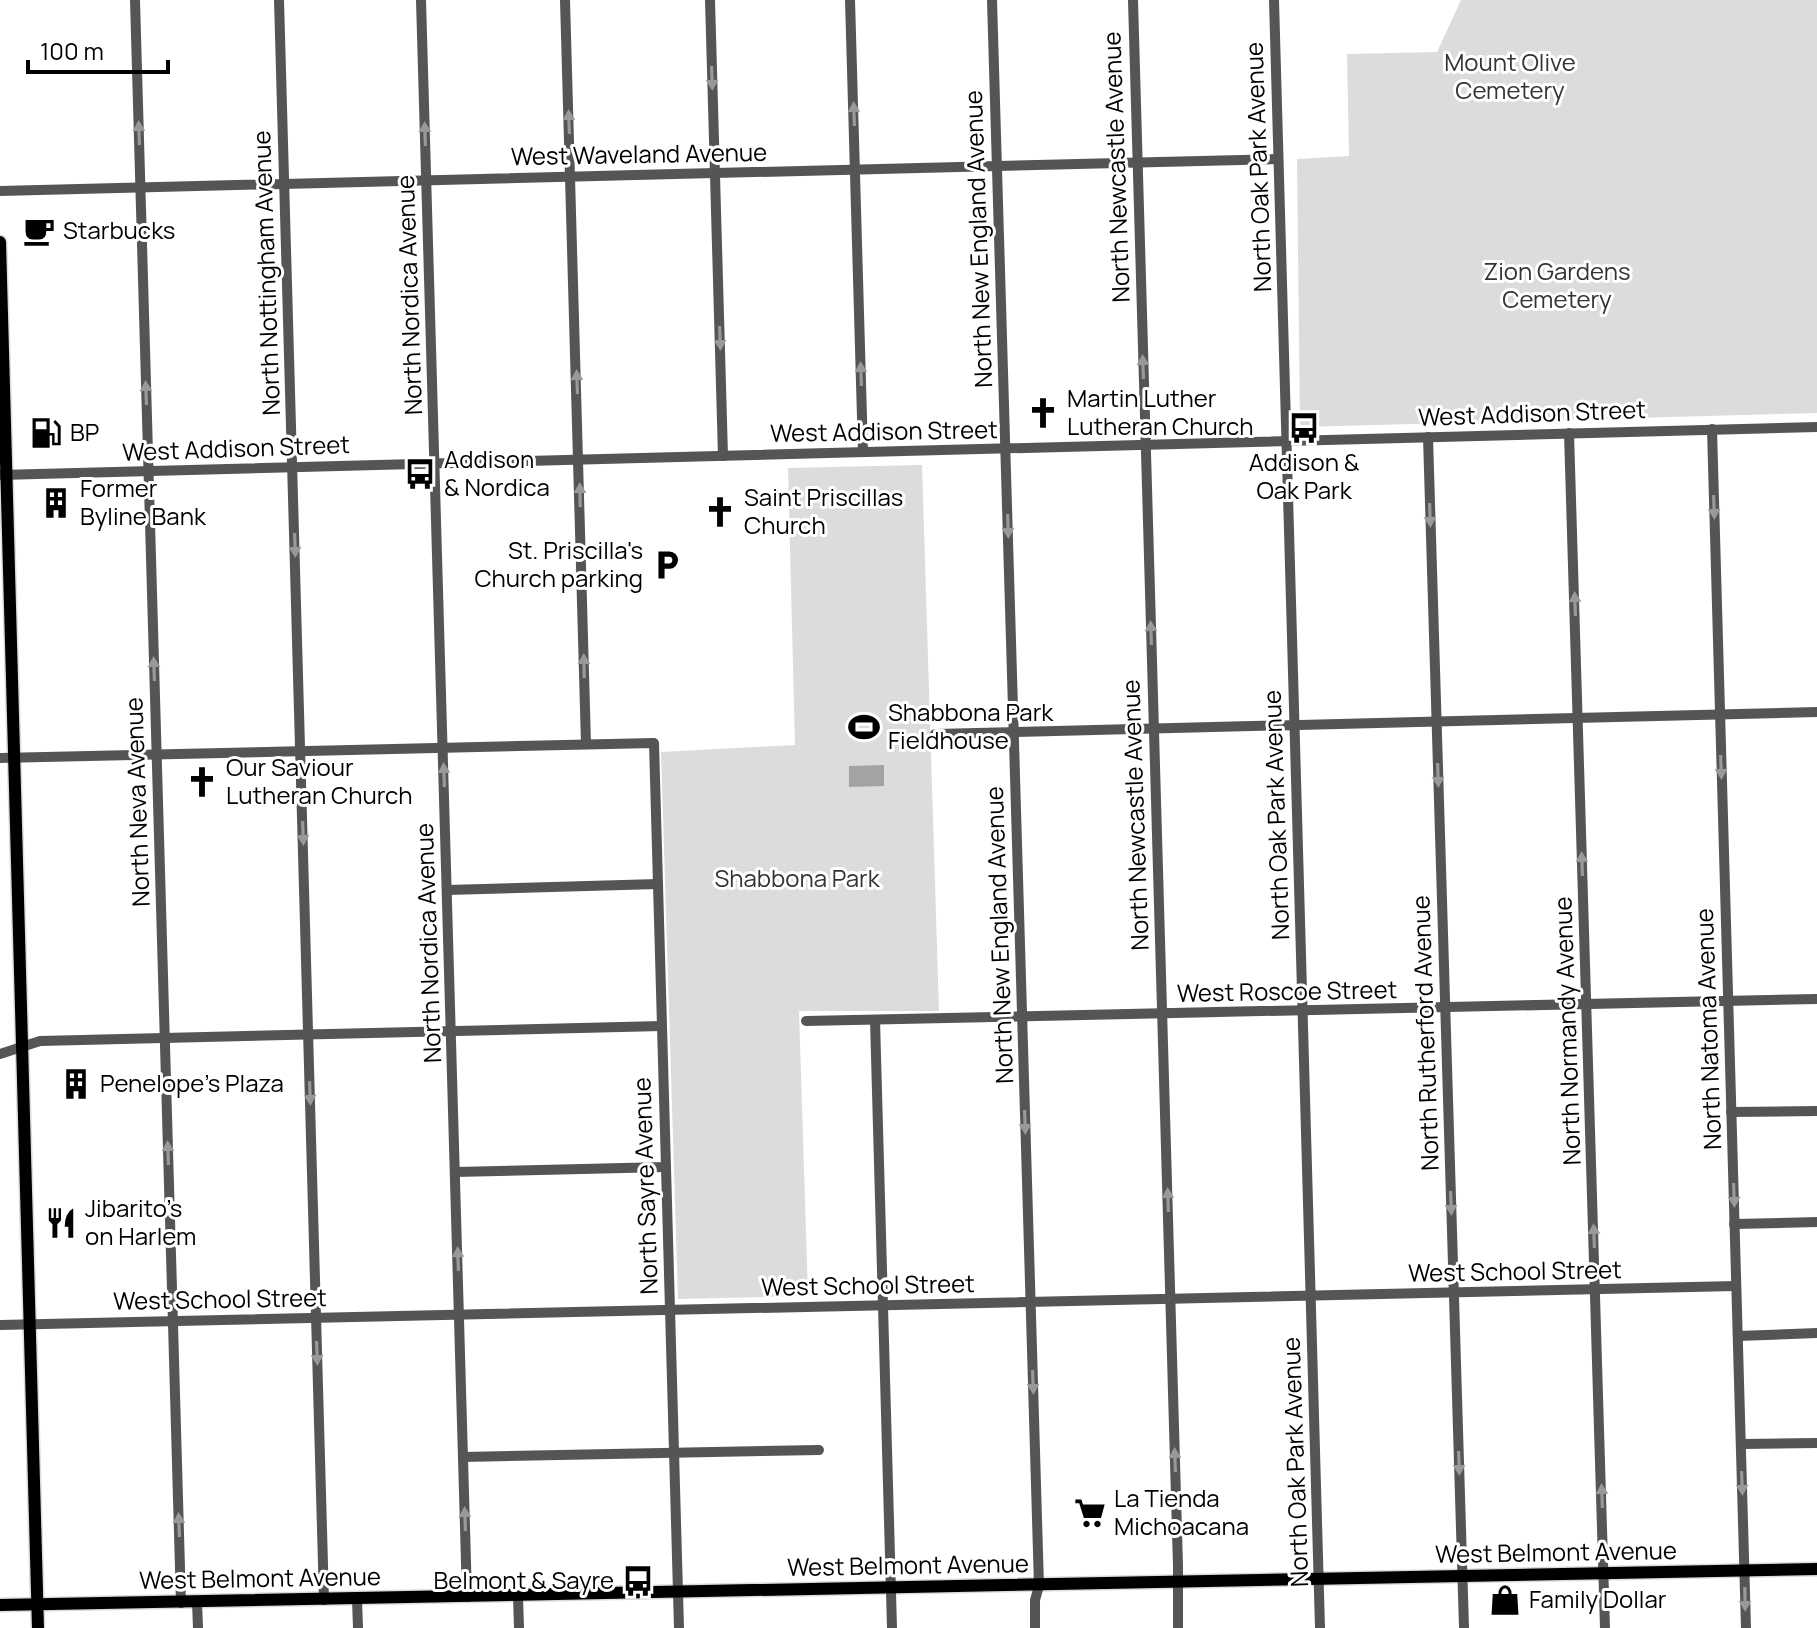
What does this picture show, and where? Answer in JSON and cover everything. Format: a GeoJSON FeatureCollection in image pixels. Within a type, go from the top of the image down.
{"type":"FeatureCollection","features":[{"type":"Feature","properties":{"kind":"main road"},"geometry":{"type":"LineString","coordinates":[[0,242],[7,758],[22,1047],[38,1628]]}},
{"type":"Feature","properties":{"kind":"main road","name":"West Belmont Avenue"},"geometry":{"type":"LineString","coordinates":[[0,1605],[1817,1569]]}},
{"type":"Feature","properties":{"kind":"street","name":"North Neva Avenue"},"geometry":{"type":"LineString","coordinates":[[135,0],[181,1603]]}},
{"type":"Feature","properties":{"kind":"street","name":"North Nottingham Avenue"},"geometry":{"type":"LineString","coordinates":[[279,0],[324,1600]]}},
{"type":"Feature","properties":{"kind":"street","name":"North Nordica Avenue"},"geometry":{"type":"LineString","coordinates":[[421,0],[467,1597]]}},
{"type":"Feature","properties":{"kind":"street"},"geometry":{"type":"LineString","coordinates":[[7,758],[586,744],[565,0]]}},
{"type":"Feature","properties":{"kind":"street"},"geometry":{"type":"LineString","coordinates":[[710,0],[723,456]]}},
{"type":"Feature","properties":{"kind":"street"},"geometry":{"type":"LineString","coordinates":[[850,0],[863,452]]}},
{"type":"Feature","properties":{"kind":"street","name":"North New England Avenue"},"geometry":{"type":"LineString","coordinates":[[992,0],[1039,1586],[1035,1600],[1035,1628]]}},
{"type":"Feature","properties":{"kind":"street","name":"North Newcastle Avenue"},"geometry":{"type":"LineString","coordinates":[[1133,0],[1178,1628]]}},
{"type":"Feature","properties":{"kind":"street","name":"North Oak Park Avenue"},"geometry":{"type":"LineString","coordinates":[[1274,0],[1320,1628]]}},
{"type":"Feature","properties":{"kind":"street","name":"West Waveland Avenue"},"geometry":{"type":"LineString","coordinates":[[0,191],[1278,159]]}},
{"type":"Feature","properties":{"kind":"street","name":"West Addison Street"},"geometry":{"type":"LineString","coordinates":[[3,475],[1817,427]]}},
{"type":"Feature","properties":{"kind":"street","name":"North Natoma Avenue"},"geometry":{"type":"LineString","coordinates":[[1712,429],[1746,1628]]}},
{"type":"Feature","properties":{"kind":"street","name":"North Normandy Avenue"},"geometry":{"type":"LineString","coordinates":[[1569,433],[1605,1628]]}},
{"type":"Feature","properties":{"kind":"street","name":"North Rutherford Avenue"},"geometry":{"type":"LineString","coordinates":[[1428,437],[1464,1628]]}},
{"type":"Feature","properties":{"kind":"street"},"geometry":{"type":"LineString","coordinates":[[935,734],[1817,712]]}},
{"type":"Feature","properties":{"kind":"street","name":"North Sayre Avenue"},"geometry":{"type":"LineString","coordinates":[[586,744],[654,743],[679,1628]]}},
{"type":"Feature","properties":{"kind":"street"},"geometry":{"type":"LineString","coordinates":[[447,890],[658,884]]}},
{"type":"Feature","properties":{"kind":"street","name":"West Roscoe Street"},"geometry":{"type":"LineString","coordinates":[[806,1021],[1817,999]]}},
{"type":"Feature","properties":{"kind":"street"},"geometry":{"type":"LineString","coordinates":[[875,1020],[892,1628]]}},
{"type":"Feature","properties":{"kind":"street"},"geometry":{"type":"LineString","coordinates":[[0,1054],[40,1041],[662,1026]]}},
{"type":"Feature","properties":{"kind":"street"},"geometry":{"type":"LineString","coordinates":[[1731,1112],[1817,1111]]}},
{"type":"Feature","properties":{"kind":"street"},"geometry":{"type":"LineString","coordinates":[[455,1172],[666,1167]]}},
{"type":"Feature","properties":{"kind":"street"},"geometry":{"type":"LineString","coordinates":[[1734,1224],[1817,1222]]}},
{"type":"Feature","properties":{"kind":"street","name":"West School Street"},"geometry":{"type":"LineString","coordinates":[[0,1325],[1736,1286]]}},
{"type":"Feature","properties":{"kind":"street"},"geometry":{"type":"LineString","coordinates":[[1738,1336],[1817,1333]]}},
{"type":"Feature","properties":{"kind":"street"},"geometry":{"type":"LineString","coordinates":[[1741,1444],[1817,1443]]}},
{"type":"Feature","properties":{"kind":"street"},"geometry":{"type":"LineString","coordinates":[[463,1457],[819,1450]]}},
{"type":"Feature","properties":{"kind":"street"},"geometry":{"type":"LineString","coordinates":[[518,1596],[519,1628]]}},
{"type":"Feature","properties":{"kind":"street"},"geometry":{"type":"LineString","coordinates":[[357,1599],[358,1628]]}},
{"type":"Feature","properties":{"kind":"street"},"geometry":{"type":"LineString","coordinates":[[197,1602],[198,1628]]}},
{"type":"Feature","properties":{"kind":"green space","name":"Zion Gardens Cemetery"},"geometry":{"type":"Polygon","coordinates":[[[1461,0],[1817,0],[1817,413],[1300,427],[1297,159],[1349,156],[1347,54],[1437,52],[1461,0]]]}},
{"type":"Feature","properties":{"kind":"green space","name":"Shabbona Park"},"geometry":{"type":"Polygon","coordinates":[[[922,465],[939,1011],[799,1011],[808,1296],[678,1299],[661,752],[795,745],[788,468],[922,465]]]}},
{"type":"Feature","properties":{"kind":"shaded area"},"geometry":{"type":"Polygon","coordinates":[[[884,765],[884,786],[849,787],[849,766],[884,765]]]}},
{"type":"Feature","properties":{"kind":"place","name":"Starbucks"},"geometry":{"type":"Point","coordinates":[39,231]}},
{"type":"Feature","properties":{"kind":"place","name":"Martin Luther Lutheran Church"},"geometry":{"type":"Point","coordinates":[1043,413]}},
{"type":"Feature","properties":{"kind":"place","name":"Addison & Oak Park"},"geometry":{"type":"Point","coordinates":[1304,428]}},
{"type":"Feature","properties":{"kind":"place","name":"BP"},"geometry":{"type":"Point","coordinates":[46,433]}},
{"type":"Feature","properties":{"kind":"place","name":"Addison & Nordica"},"geometry":{"type":"Point","coordinates":[420,474]}},
{"type":"Feature","properties":{"kind":"place","name":"Former Byline Bank"},"geometry":{"type":"Point","coordinates":[56,503]}},
{"type":"Feature","properties":{"kind":"place","name":"Saint Priscillas Church"},"geometry":{"type":"Point","coordinates":[720,512]}},
{"type":"Feature","properties":{"kind":"place","name":"St. Priscilla's Church parking"},"geometry":{"type":"Point","coordinates":[667,565]}},
{"type":"Feature","properties":{"kind":"place","name":"Shabbona Park Fieldhouse"},"geometry":{"type":"Point","coordinates":[864,727]}},
{"type":"Feature","properties":{"kind":"place","name":"Our Saviour Lutheran Church"},"geometry":{"type":"Point","coordinates":[202,782]}},
{"type":"Feature","properties":{"kind":"place","name":"Penelope's Plaza"},"geometry":{"type":"Point","coordinates":[76,1084]}},
{"type":"Feature","properties":{"kind":"place","name":"Jibarito’s on Harlem"},"geometry":{"type":"Point","coordinates":[61,1223]}},
{"type":"Feature","properties":{"kind":"place","name":"La Tienda Michoacana"},"geometry":{"type":"Point","coordinates":[1090,1513]}},
{"type":"Feature","properties":{"kind":"place","name":"Belmont & Sayre"},"geometry":{"type":"Point","coordinates":[638,1581]}},
{"type":"Feature","properties":{"kind":"place","name":"Family Dollar"},"geometry":{"type":"Point","coordinates":[1505,1600]}},
{"type":"Feature","properties":{"kind":"park label","name":"Mount Olive Cemetery"},"geometry":{"type":"Point","coordinates":[1510,77]}}]}
